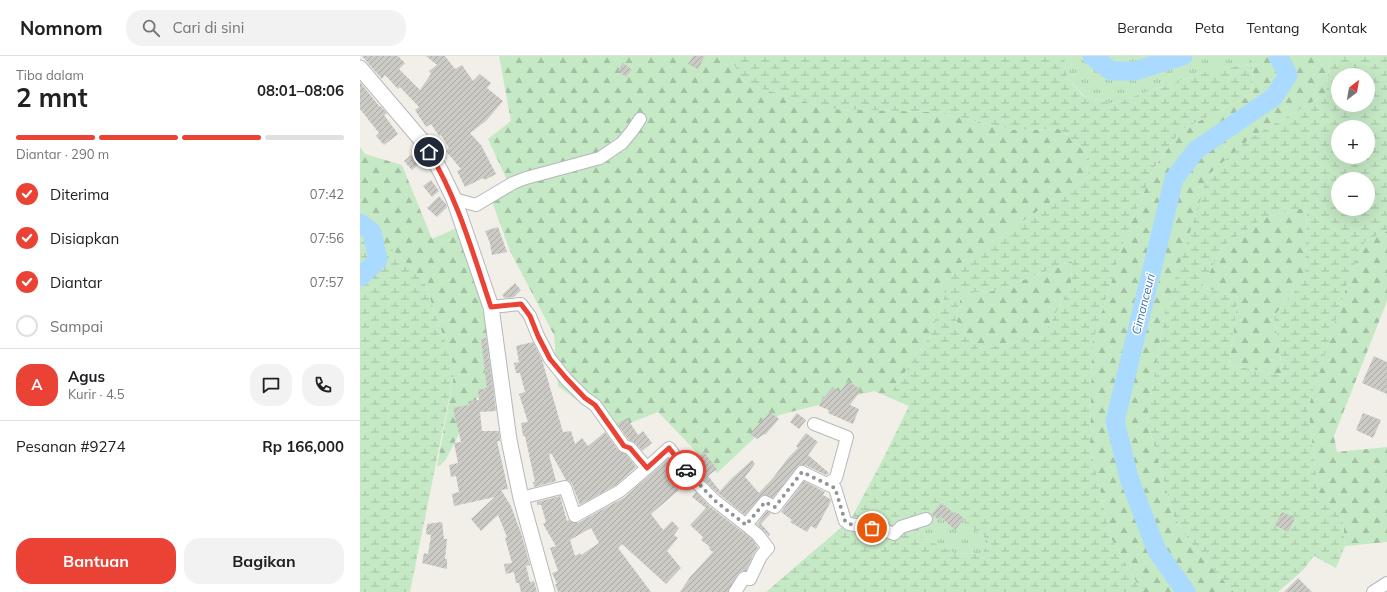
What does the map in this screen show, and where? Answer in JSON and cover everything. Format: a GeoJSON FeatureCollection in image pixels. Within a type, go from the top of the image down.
{"type":"FeatureCollection","features":[{"type":"Feature","properties":{"kind":"street"},"geometry":{"type":"LineString","coordinates":[[360,68],[423,142],[440,170],[454,199],[491,307],[508,440],[521,498],[547,592]]}},
{"type":"Feature","properties":{"kind":"street"},"geometry":{"type":"LineString","coordinates":[[454,199],[476,205],[513,183],[526,178],[600,158],[622,142],[640,119]]}},
{"type":"Feature","properties":{"kind":"street"},"geometry":{"type":"LineString","coordinates":[[491,307],[521,304],[530,316],[550,359],[570,383],[585,398],[595,405],[624,446],[630,448],[647,468]]}},
{"type":"Feature","properties":{"kind":"street"},"geometry":{"type":"LineString","coordinates":[[814,424],[847,437],[836,478],[827,484]]}},
{"type":"Feature","properties":{"kind":"street"},"geometry":{"type":"LineString","coordinates":[[521,498],[565,487],[575,516],[620,491],[669,448],[690,476],[714,500],[758,535],[768,548],[761,556],[750,579],[744,578],[736,592]]}},
{"type":"Feature","properties":{"kind":"street"},"geometry":{"type":"LineString","coordinates":[[746,525],[765,502],[775,507],[802,472],[835,488],[845,521],[849,524],[884,530],[894,534],[900,527],[926,519]]}},
{"type":"Feature","properties":{"kind":"street"},"geometry":{"type":"LineString","coordinates":[[1373,592],[1387,583]]}},
{"type":"Feature","properties":{"kind":"green space"},"geometry":{"type":"Polygon","coordinates":[[[499,56],[728,56],[746,84],[829,109],[936,112],[1014,130],[1059,129],[1086,151],[1088,177],[955,267],[931,334],[888,397],[874,391],[779,415],[717,473],[658,412],[615,429],[558,386],[554,335],[510,251],[489,193],[508,182],[488,139],[511,121],[499,56]]]}},
{"type":"Feature","properties":{"kind":"green space"},"geometry":{"type":"Polygon","coordinates":[[[728,56],[1064,56],[1067,77],[1083,96],[1112,104],[1214,69],[1252,64],[1253,94],[1181,130],[1154,168],[1124,241],[1092,344],[1090,446],[1111,538],[1142,592],[766,592],[851,519],[909,406],[888,397],[931,334],[955,267],[1088,177],[1086,151],[1059,129],[1014,130],[936,112],[829,109],[746,84],[728,56]],[[1072,261],[995,291],[962,293],[955,319],[979,349],[1043,336],[1071,285],[1072,261]],[[943,506],[918,535],[954,553],[982,554],[989,541],[943,506]]]}},
{"type":"Feature","properties":{"kind":"green space"},"geometry":{"type":"Polygon","coordinates":[[[1064,56],[1252,56],[1252,64],[1214,69],[1112,104],[1084,96],[1067,77],[1064,56]]]}},
{"type":"Feature","properties":{"kind":"green space"},"geometry":{"type":"Polygon","coordinates":[[[1252,56],[1330,56],[1326,94],[1250,138],[1165,311],[1147,420],[1174,517],[1195,549],[1234,592],[1142,592],[1111,538],[1090,446],[1092,344],[1124,241],[1154,168],[1181,130],[1253,94],[1252,56]]]}},
{"type":"Feature","properties":{"kind":"green space"},"geometry":{"type":"Polygon","coordinates":[[[1330,56],[1387,56],[1387,231],[1365,241],[1350,275],[1308,408],[1318,492],[1343,520],[1345,546],[1336,568],[1314,556],[1303,570],[1278,592],[1234,592],[1195,549],[1174,517],[1147,420],[1165,311],[1208,175],[1250,138],[1326,94],[1330,56]],[[1307,207],[1265,217],[1223,246],[1202,287],[1238,297],[1229,365],[1283,375],[1274,316],[1305,279],[1307,207]]]}},
{"type":"Feature","properties":{"kind":"green space"},"geometry":{"type":"Polygon","coordinates":[[[360,147],[365,154],[402,165],[432,239],[459,227],[474,266],[499,394],[478,397],[446,459],[440,466],[437,466],[455,369],[423,279],[376,234],[360,209],[360,147]]]}},
{"type":"Feature","properties":{"kind":"green space"},"geometry":{"type":"Polygon","coordinates":[[[1307,207],[1305,279],[1274,316],[1283,375],[1229,365],[1238,297],[1202,287],[1223,246],[1265,217],[1307,207]]]}},
{"type":"Feature","properties":{"kind":"green space"},"geometry":{"type":"Polygon","coordinates":[[[360,209],[376,234],[423,279],[455,369],[410,592],[360,592],[360,209]]]}},
{"type":"Feature","properties":{"kind":"green space"},"geometry":{"type":"Polygon","coordinates":[[[1387,231],[1387,301],[1334,436],[1337,452],[1387,447],[1387,542],[1345,546],[1343,520],[1318,492],[1308,408],[1350,275],[1365,241],[1387,231]]]}},
{"type":"Feature","properties":{"kind":"green space"},"geometry":{"type":"Polygon","coordinates":[[[1072,261],[1071,285],[1043,336],[979,349],[955,319],[962,293],[995,291],[1072,261]]]}},
{"type":"Feature","properties":{"kind":"green space"},"geometry":{"type":"Polygon","coordinates":[[[943,506],[989,541],[982,554],[954,553],[918,535],[943,506]]]}},
{"type":"Feature","properties":{"kind":"building"},"geometry":{"type":"Polygon","coordinates":[[[362,56],[398,56],[405,63],[399,69],[420,90],[431,74],[429,71],[437,65],[426,56],[445,56],[455,69],[462,65],[473,81],[480,74],[491,83],[487,88],[503,101],[486,121],[470,133],[481,145],[496,174],[485,180],[483,178],[465,187],[457,171],[461,169],[446,151],[449,148],[441,135],[439,136],[431,124],[426,127],[415,110],[419,107],[400,87],[398,89],[385,75],[382,79],[362,56]]]}},
{"type":"Feature","properties":{"kind":"building"},"geometry":{"type":"Polygon","coordinates":[[[693,56],[705,56],[698,69],[688,64],[693,56]]]}},
{"type":"Feature","properties":{"kind":"building"},"geometry":{"type":"Polygon","coordinates":[[[623,63],[632,70],[626,77],[618,70],[623,63]]]}},
{"type":"Feature","properties":{"kind":"building"},"geometry":{"type":"Polygon","coordinates":[[[360,82],[379,106],[387,113],[384,115],[398,134],[384,145],[376,136],[379,133],[360,109],[360,82]]]}},
{"type":"Feature","properties":{"kind":"building"},"geometry":{"type":"Polygon","coordinates":[[[411,155],[419,164],[412,170],[404,161],[411,155]]]}},
{"type":"Feature","properties":{"kind":"building"},"geometry":{"type":"Polygon","coordinates":[[[431,180],[439,191],[432,197],[423,186],[431,180]]]}},
{"type":"Feature","properties":{"kind":"building"},"geometry":{"type":"Polygon","coordinates":[[[439,196],[447,207],[437,217],[427,208],[439,196]]]}},
{"type":"Feature","properties":{"kind":"building"},"geometry":{"type":"Polygon","coordinates":[[[498,227],[507,252],[492,255],[490,243],[485,231],[498,227]]]}},
{"type":"Feature","properties":{"kind":"building"},"geometry":{"type":"Polygon","coordinates":[[[515,283],[521,290],[514,297],[505,298],[502,295],[515,283]]]}},
{"type":"Feature","properties":{"kind":"building"},"geometry":{"type":"Polygon","coordinates":[[[486,338],[496,411],[480,412],[482,431],[499,431],[500,441],[497,441],[508,489],[501,490],[511,506],[521,533],[530,565],[526,566],[530,582],[534,581],[537,592],[521,592],[519,583],[516,583],[514,572],[506,574],[504,564],[512,563],[505,538],[507,537],[498,515],[481,531],[471,519],[495,497],[454,506],[452,494],[459,492],[456,476],[451,477],[449,465],[458,463],[454,443],[461,442],[453,408],[469,405],[468,401],[479,400],[478,389],[487,389],[481,339],[486,338]]]}},
{"type":"Feature","properties":{"kind":"building"},"geometry":{"type":"Polygon","coordinates":[[[533,342],[542,360],[563,432],[571,431],[575,444],[582,438],[588,446],[605,432],[618,450],[626,454],[636,467],[616,485],[580,505],[572,484],[570,481],[566,480],[551,453],[549,455],[556,481],[534,487],[533,482],[535,482],[521,423],[528,422],[519,394],[525,392],[520,373],[516,373],[514,363],[519,362],[516,346],[533,342]]]}},
{"type":"Feature","properties":{"kind":"building"},"geometry":{"type":"Polygon","coordinates":[[[1374,356],[1387,362],[1387,394],[1362,383],[1374,356]]]}},
{"type":"Feature","properties":{"kind":"building"},"geometry":{"type":"Polygon","coordinates":[[[848,381],[861,390],[850,405],[859,409],[853,424],[828,413],[829,410],[819,406],[823,396],[824,397],[833,387],[840,392],[848,381]]]}},
{"type":"Feature","properties":{"kind":"building"},"geometry":{"type":"Polygon","coordinates":[[[770,412],[779,419],[765,435],[764,434],[757,439],[750,434],[770,412]]]}},
{"type":"Feature","properties":{"kind":"building"},"geometry":{"type":"Polygon","coordinates":[[[797,413],[806,420],[799,429],[790,422],[797,413]]]}},
{"type":"Feature","properties":{"kind":"building"},"geometry":{"type":"Polygon","coordinates":[[[1363,413],[1381,420],[1373,438],[1356,430],[1363,413]]]}},
{"type":"Feature","properties":{"kind":"building"},"geometry":{"type":"Polygon","coordinates":[[[627,418],[638,435],[643,431],[652,443],[642,451],[635,443],[629,440],[617,424],[627,418]]]}},
{"type":"Feature","properties":{"kind":"building"},"geometry":{"type":"Polygon","coordinates":[[[806,433],[818,442],[808,455],[829,473],[826,475],[805,465],[799,465],[773,498],[762,495],[745,515],[704,480],[708,476],[720,491],[752,460],[755,464],[745,477],[759,493],[798,448],[796,446],[806,433]]]}},
{"type":"Feature","properties":{"kind":"building"},"geometry":{"type":"Polygon","coordinates":[[[704,452],[717,469],[704,479],[692,466],[698,461],[696,459],[704,452]]]}},
{"type":"Feature","properties":{"kind":"building"},"geometry":{"type":"Polygon","coordinates":[[[668,459],[678,472],[671,478],[673,480],[670,483],[679,490],[651,514],[663,530],[672,521],[679,528],[674,535],[678,538],[667,551],[681,568],[666,584],[622,544],[618,548],[651,592],[558,592],[555,584],[557,584],[552,573],[558,571],[550,548],[556,546],[543,524],[546,522],[541,505],[537,505],[537,502],[560,496],[567,521],[569,520],[574,523],[578,523],[625,497],[668,459]],[[591,528],[570,540],[575,556],[580,553],[581,555],[599,543],[591,528]]]}},
{"type":"Feature","properties":{"kind":"building"},"geometry":{"type":"Polygon","coordinates":[[[804,481],[825,492],[823,495],[831,501],[816,529],[811,526],[807,532],[790,522],[792,520],[781,512],[804,481]]]}},
{"type":"Feature","properties":{"kind":"building"},"geometry":{"type":"Polygon","coordinates":[[[696,492],[709,506],[753,540],[758,548],[754,553],[746,571],[741,571],[738,574],[728,592],[680,592],[690,577],[713,552],[709,549],[710,547],[701,540],[703,537],[690,525],[706,508],[692,497],[696,492]]]}},
{"type":"Feature","properties":{"kind":"building"},"geometry":{"type":"Polygon","coordinates":[[[941,503],[956,515],[958,513],[964,519],[955,530],[941,517],[939,520],[932,514],[941,503]]]}},
{"type":"Feature","properties":{"kind":"building"},"geometry":{"type":"Polygon","coordinates":[[[767,511],[771,513],[761,524],[770,534],[769,536],[757,524],[767,511]]]}},
{"type":"Feature","properties":{"kind":"building"},"geometry":{"type":"Polygon","coordinates":[[[1282,512],[1295,518],[1288,532],[1275,525],[1282,512]]]}},
{"type":"Feature","properties":{"kind":"building"},"geometry":{"type":"Polygon","coordinates":[[[442,522],[444,539],[447,539],[445,559],[447,559],[447,569],[422,563],[424,553],[428,554],[431,535],[426,534],[427,524],[442,522]]]}},
{"type":"Feature","properties":{"kind":"building"},"geometry":{"type":"Polygon","coordinates":[[[1298,578],[1312,592],[1284,592],[1298,578]]]}},
{"type":"Feature","properties":{"kind":"waterway","name":"Cimanceuri"},"geometry":{"type":"LineString","coordinates":[[1092,56],[1111,71],[1135,71],[1183,56]]}},
{"type":"Feature","properties":{"kind":"waterway","name":"Cimanceuri"},"geometry":{"type":"LineString","coordinates":[[1186,592],[1157,551],[1129,478],[1115,421],[1174,179],[1196,150],[1274,97],[1288,75],[1278,56]]}},
{"type":"Feature","properties":{"kind":"waterway","name":"Cimanceuri"},"geometry":{"type":"LineString","coordinates":[[360,223],[372,232],[378,260],[360,277]]}},
{"type":"Feature","properties":{"kind":"way so far"},"geometry":{"type":"LineString","coordinates":[[686,470],[714,500],[746,525],[765,502],[775,507],[802,472],[835,488],[845,521],[849,524],[872,528]]}},
{"type":"Feature","properties":{"kind":"route"},"geometry":{"type":"LineString","coordinates":[[429,152],[440,170],[454,199],[491,307],[521,304],[530,316],[550,359],[585,398],[595,405],[624,446],[630,448],[647,468],[669,448],[686,470]]}}]}
